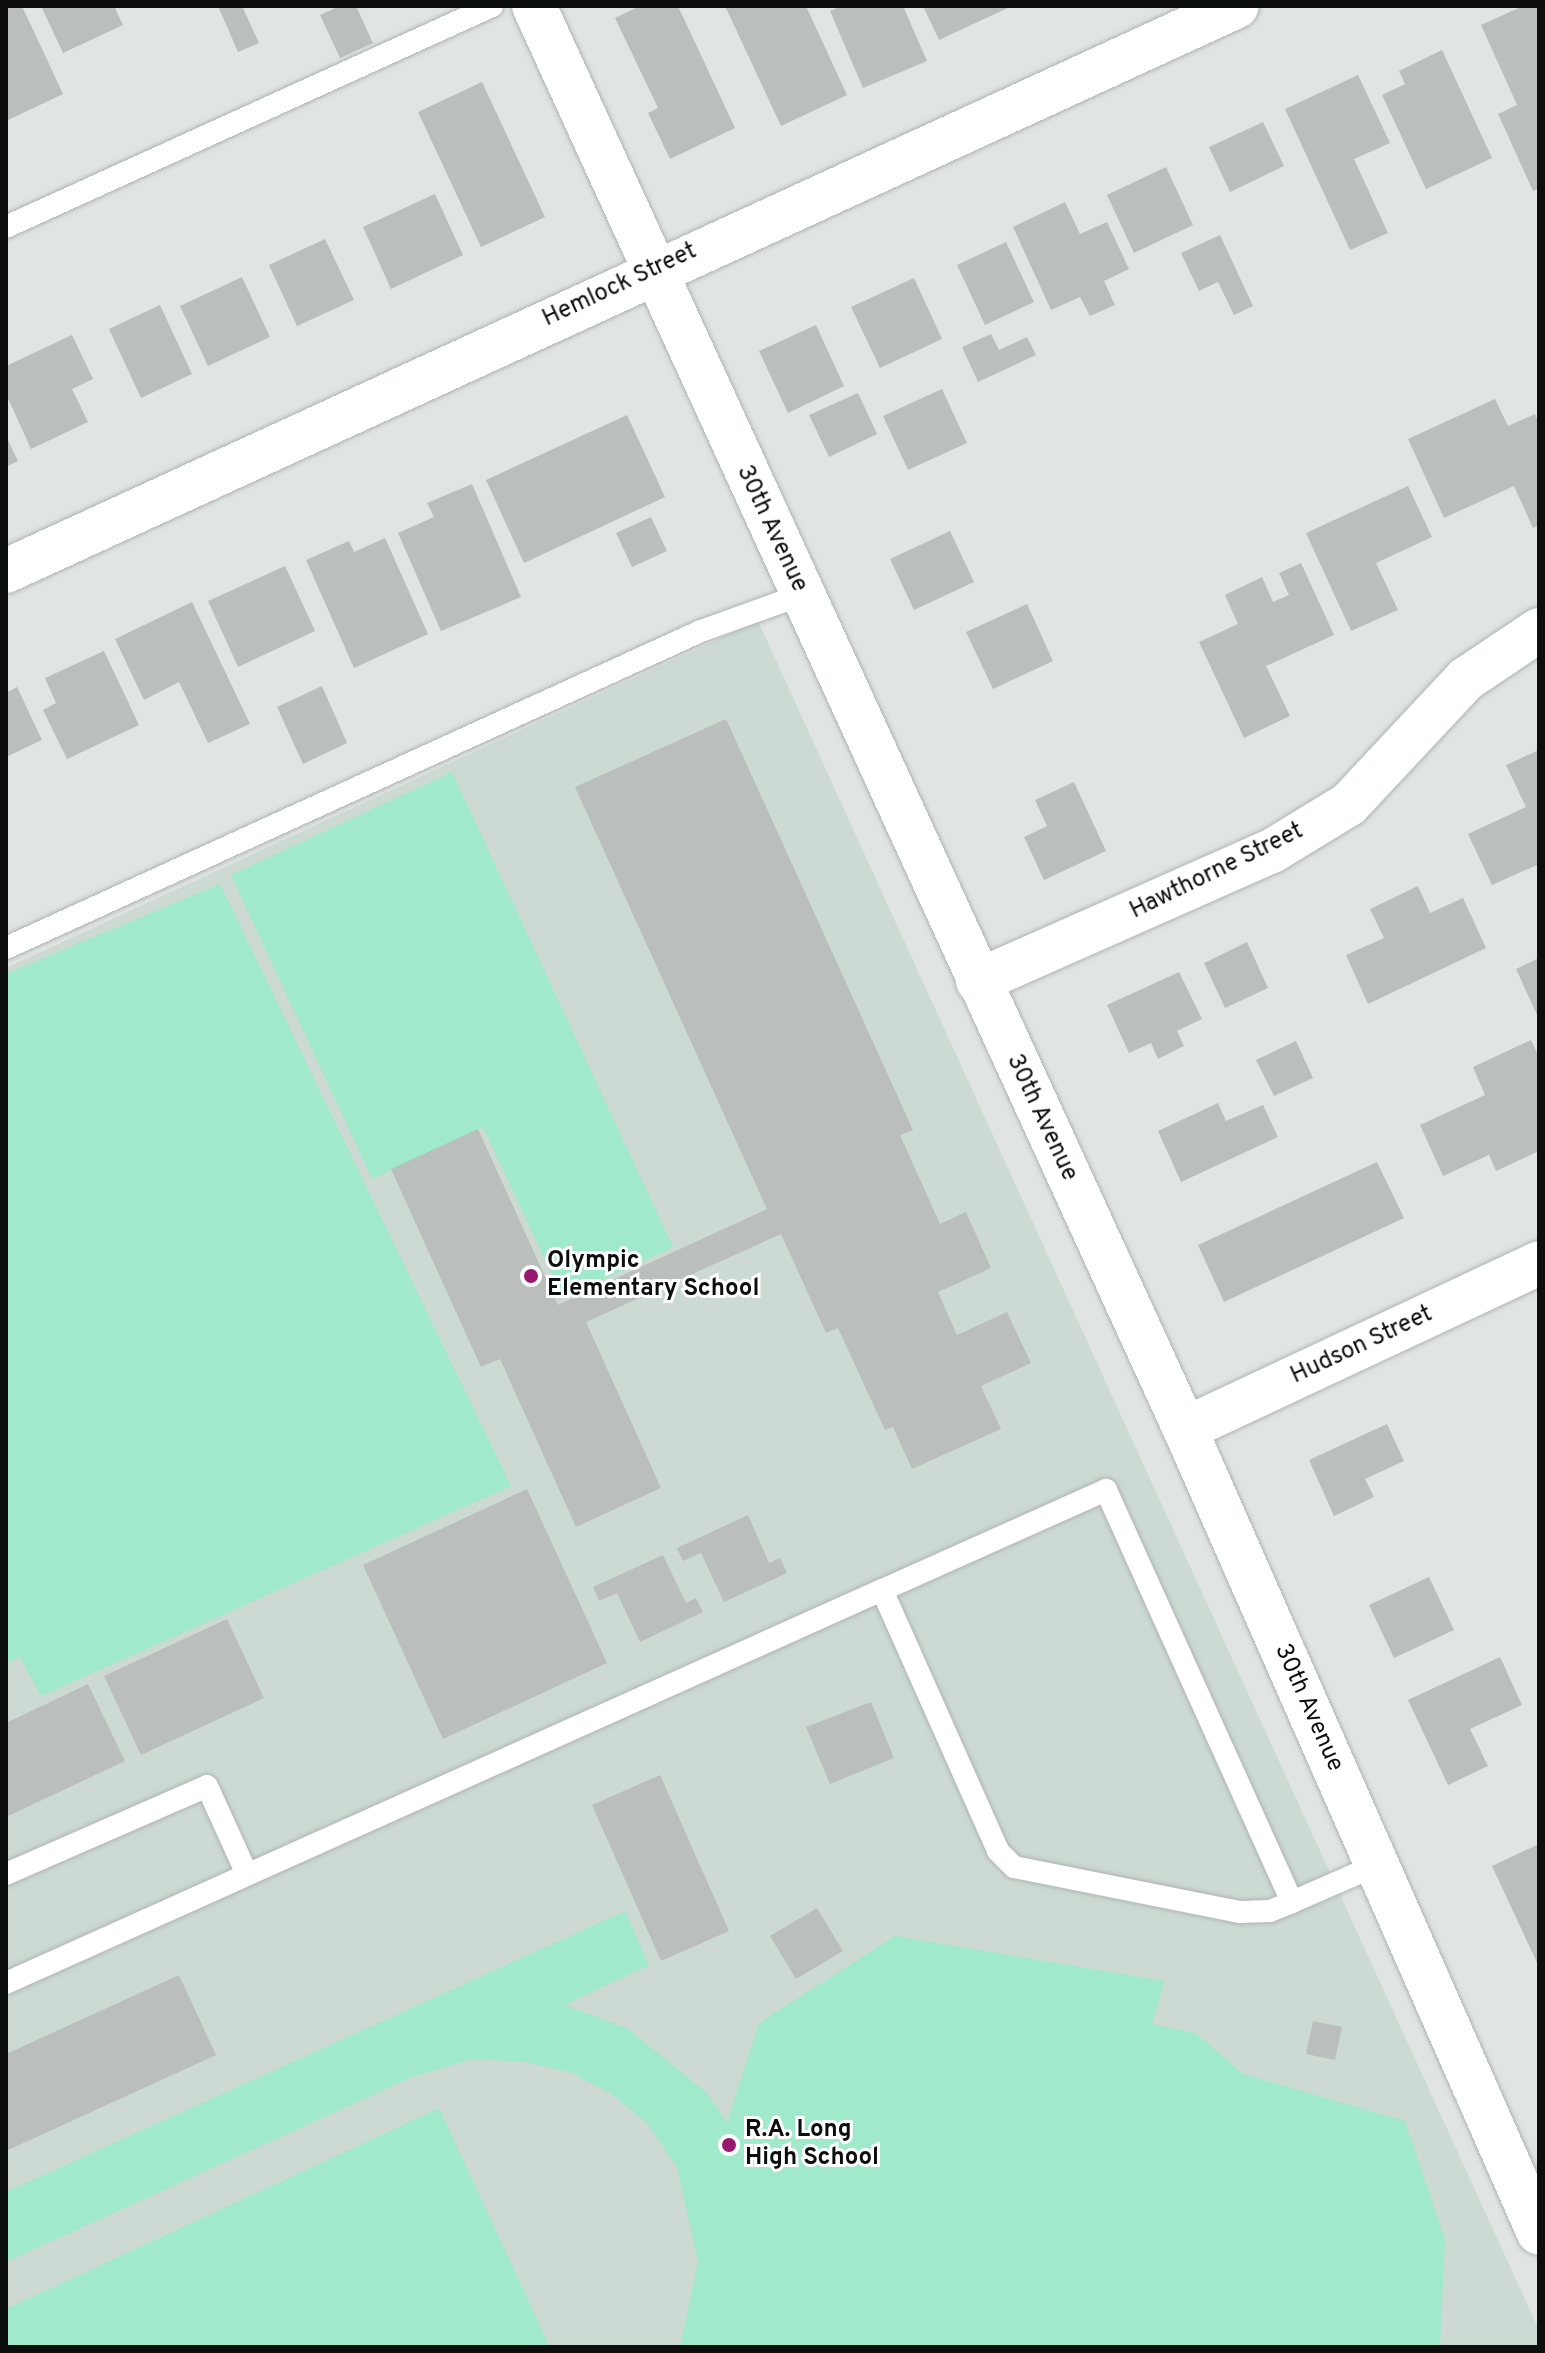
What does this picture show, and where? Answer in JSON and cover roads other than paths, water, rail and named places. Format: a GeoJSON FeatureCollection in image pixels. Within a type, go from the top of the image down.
{"type":"FeatureCollection","features":[{"type":"Feature","properties":{"kind":"street","name":"30th Avenue"},"geometry":{"type":"LineString","coordinates":[[534,6],[652,271],[1185,1429],[1539,2233]]}},
{"type":"Feature","properties":{"kind":"street","name":"Hemlock Street"},"geometry":{"type":"LineString","coordinates":[[6,571],[652,271],[1237,6]]}},
{"type":"Feature","properties":{"kind":"street","name":"Hawthorne Street"},"geometry":{"type":"LineString","coordinates":[[978,981],[1272,851],[1349,804],[1466,679],[1539,630]]}},
{"type":"Feature","properties":{"kind":"street","name":"Hudson Street"},"geometry":{"type":"LineString","coordinates":[[1185,1429],[1539,1263]]}},
{"type":"Feature","properties":{"kind":"lane"},"geometry":{"type":"LineString","coordinates":[[6,227],[492,6]]}},
{"type":"Feature","properties":{"kind":"lane"},"geometry":{"type":"LineString","coordinates":[[6,948],[701,631],[801,595]]}},
{"type":"Feature","properties":{"kind":"lane"},"geometry":{"type":"LineString","coordinates":[[6,1983],[1106,1490],[1292,1902]]}},
{"type":"Feature","properties":{"kind":"lane"},"geometry":{"type":"LineString","coordinates":[[882,1590],[998,1851],[1014,1867],[1240,1912],[1270,1911],[1377,1865]]}},
{"type":"Feature","properties":{"kind":"lane"},"geometry":{"type":"LineString","coordinates":[[6,1874],[207,1786],[247,1874]]}},
{"type":"Feature","properties":{"kind":"place","name":"Olympic Elementary School"},"geometry":{"type":"Point","coordinates":[531,1276]}},
{"type":"Feature","properties":{"kind":"place","name":"R.A. Long High School"},"geometry":{"type":"Point","coordinates":[729,2145]}}]}
